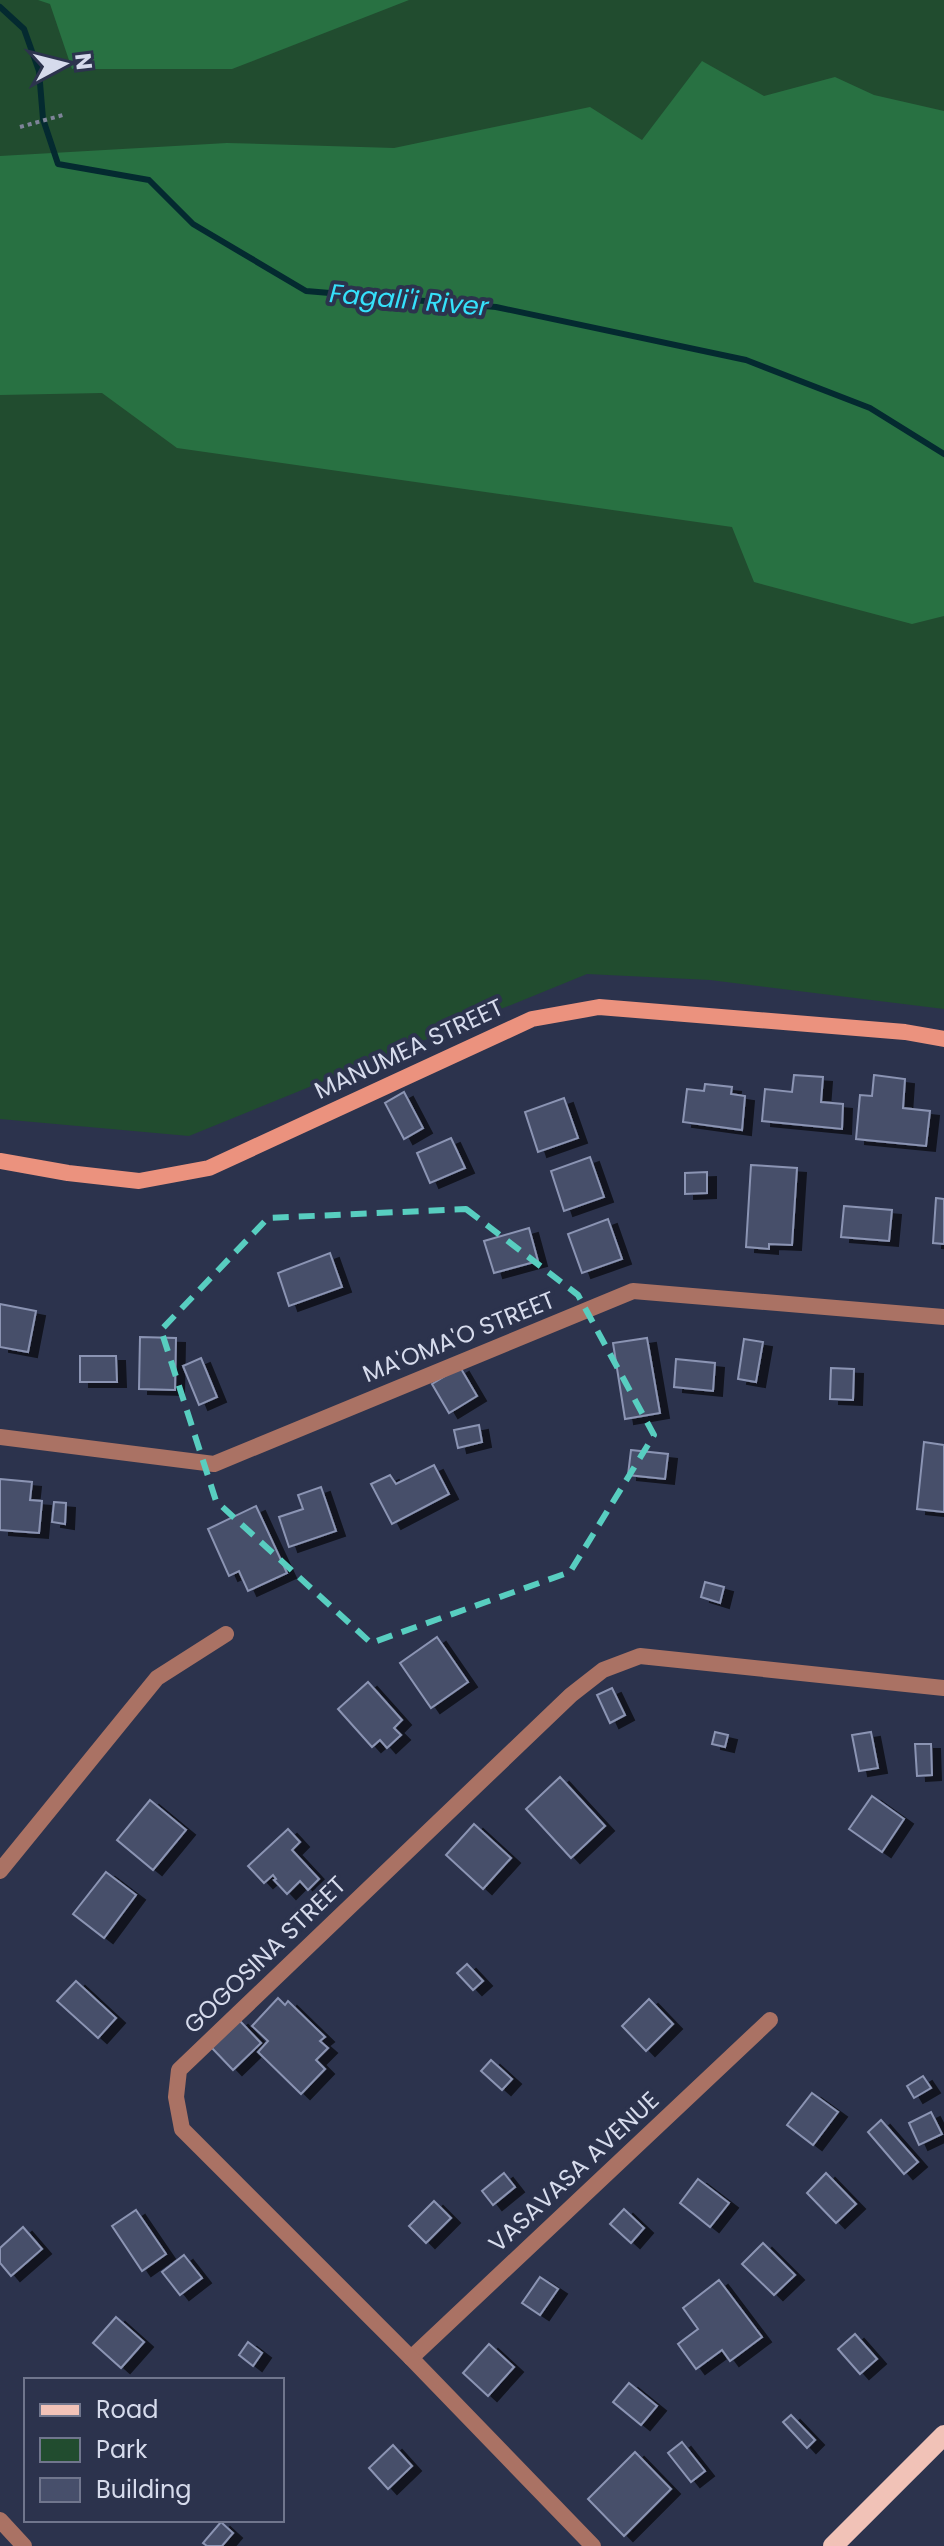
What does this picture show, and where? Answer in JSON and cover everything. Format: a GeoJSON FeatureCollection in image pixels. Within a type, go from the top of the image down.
{"type":"FeatureCollection","features":[{"type":"Feature","properties":{"kind":"main road","name":"MANUMEA STREET"},"geometry":{"type":"LineString","coordinates":[[0,1161],[139,1181],[209,1168],[532,1019],[599,1007],[905,1032],[944,1039]]}},
{"type":"Feature","properties":{"kind":"main road"},"geometry":{"type":"LineString","coordinates":[[833,2546],[944,2435]]}},
{"type":"Feature","properties":{"kind":"street","name":"MA'OMA'O STREET"},"geometry":{"type":"LineString","coordinates":[[0,1437],[214,1464],[633,1291],[944,1317]]}},
{"type":"Feature","properties":{"kind":"street"},"geometry":{"type":"LineString","coordinates":[[0,1871],[157,1678],[226,1634]]}},
{"type":"Feature","properties":{"kind":"street","name":"GOGOSINA STREET"},"geometry":{"type":"LineString","coordinates":[[593,2546],[182,2129],[176,2097],[179,2070],[571,1695],[603,1670],[640,1656],[944,1688]]}},
{"type":"Feature","properties":{"kind":"street","name":"VASAVASA AVENUE"},"geometry":{"type":"LineString","coordinates":[[411,2358],[770,2020]]}},
{"type":"Feature","properties":{"kind":"street"},"geometry":{"type":"LineString","coordinates":[[0,2520],[24,2546]]}},
{"type":"Feature","properties":{"kind":"path"},"geometry":{"type":"LineString","coordinates":[[20,127],[60,115]]}},
{"type":"Feature","properties":{"kind":"highlighted area"},"geometry":{"type":"Polygon","coordinates":[[[466,1209],[578,1295],[654,1435],[570,1572],[371,1643],[216,1501],[161,1330],[268,1218],[466,1209]]]}},
{"type":"Feature","properties":{"kind":"green space"},"geometry":{"type":"Polygon","coordinates":[[[0,0],[944,0],[944,1009],[710,980],[587,974],[189,1136],[0,1119],[0,0]]]}},
{"type":"Feature","properties":{"kind":"green space"},"geometry":{"type":"Polygon","coordinates":[[[38,0],[409,0],[232,69],[72,69],[50,4],[38,0]]]}},
{"type":"Feature","properties":{"kind":"green space"},"geometry":{"type":"Polygon","coordinates":[[[702,61],[764,96],[835,77],[874,95],[944,111],[944,616],[912,624],[754,582],[732,527],[177,448],[102,393],[0,395],[0,156],[227,143],[394,148],[590,107],[642,140],[702,61]]]}},
{"type":"Feature","properties":{"kind":"building"},"geometry":{"type":"Polygon","coordinates":[[[794,1075],[823,1077],[821,1102],[843,1104],[842,1129],[762,1121],[765,1089],[792,1092],[794,1075]]]}},
{"type":"Feature","properties":{"kind":"building"},"geometry":{"type":"Polygon","coordinates":[[[874,1075],[905,1079],[903,1108],[930,1111],[926,1146],[856,1139],[860,1095],[872,1096],[874,1075]]]}},
{"type":"Feature","properties":{"kind":"building"},"geometry":{"type":"Polygon","coordinates":[[[705,1084],[732,1087],[731,1094],[745,1096],[742,1130],[683,1122],[687,1089],[704,1091],[705,1084]]]}},
{"type":"Feature","properties":{"kind":"building"},"geometry":{"type":"Polygon","coordinates":[[[404,1092],[423,1128],[404,1139],[385,1103],[404,1092]]]}},
{"type":"Feature","properties":{"kind":"building"},"geometry":{"type":"Polygon","coordinates":[[[564,1098],[578,1138],[538,1152],[525,1112],[564,1098]]]}},
{"type":"Feature","properties":{"kind":"building"},"geometry":{"type":"Polygon","coordinates":[[[451,1138],[465,1168],[430,1183],[417,1153],[451,1138]]]}},
{"type":"Feature","properties":{"kind":"building"},"geometry":{"type":"Polygon","coordinates":[[[590,1157],[604,1197],[564,1211],[551,1171],[590,1157]]]}},
{"type":"Feature","properties":{"kind":"building"},"geometry":{"type":"Polygon","coordinates":[[[751,1165],[797,1168],[792,1245],[769,1244],[769,1249],[746,1247],[751,1165]]]}},
{"type":"Feature","properties":{"kind":"building"},"geometry":{"type":"Polygon","coordinates":[[[707,1172],[707,1193],[685,1194],[685,1173],[707,1172]]]}},
{"type":"Feature","properties":{"kind":"building"},"geometry":{"type":"Polygon","coordinates":[[[936,1198],[944,1199],[944,1244],[933,1243],[936,1198]]]}},
{"type":"Feature","properties":{"kind":"building"},"geometry":{"type":"Polygon","coordinates":[[[844,1206],[892,1210],[889,1241],[841,1237],[844,1206]]]}},
{"type":"Feature","properties":{"kind":"building"},"geometry":{"type":"Polygon","coordinates":[[[608,1219],[622,1259],[582,1273],[568,1234],[608,1219]]]}},
{"type":"Feature","properties":{"kind":"building"},"geometry":{"type":"Polygon","coordinates":[[[529,1228],[538,1261],[494,1273],[484,1241],[529,1228]]]}},
{"type":"Feature","properties":{"kind":"building"},"geometry":{"type":"Polygon","coordinates":[[[330,1253],[342,1287],[289,1306],[278,1273],[330,1253]]]}},
{"type":"Feature","properties":{"kind":"building"},"geometry":{"type":"Polygon","coordinates":[[[0,1304],[36,1311],[28,1352],[0,1347],[0,1304]]]}},
{"type":"Feature","properties":{"kind":"building"},"geometry":{"type":"Polygon","coordinates":[[[140,1337],[176,1338],[175,1390],[139,1389],[140,1337]]]}},
{"type":"Feature","properties":{"kind":"building"},"geometry":{"type":"Polygon","coordinates":[[[647,1338],[660,1413],[625,1419],[613,1343],[647,1338]]]}},
{"type":"Feature","properties":{"kind":"building"},"geometry":{"type":"Polygon","coordinates":[[[744,1339],[763,1342],[756,1382],[738,1379],[744,1339]]]}},
{"type":"Feature","properties":{"kind":"building"},"geometry":{"type":"Polygon","coordinates":[[[80,1356],[116,1356],[117,1382],[80,1382],[80,1356]]]}},
{"type":"Feature","properties":{"kind":"building"},"geometry":{"type":"Polygon","coordinates":[[[201,1358],[217,1397],[199,1405],[183,1366],[201,1358]]]}},
{"type":"Feature","properties":{"kind":"building"},"geometry":{"type":"Polygon","coordinates":[[[676,1359],[715,1363],[713,1391],[674,1387],[676,1359]]]}},
{"type":"Feature","properties":{"kind":"building"},"geometry":{"type":"Polygon","coordinates":[[[460,1367],[477,1396],[449,1413],[432,1384],[460,1367]]]}},
{"type":"Feature","properties":{"kind":"building"},"geometry":{"type":"Polygon","coordinates":[[[831,1368],[854,1369],[853,1400],[830,1399],[831,1368]]]}},
{"type":"Feature","properties":{"kind":"building"},"geometry":{"type":"Polygon","coordinates":[[[479,1425],[482,1442],[458,1448],[454,1430],[479,1425]]]}},
{"type":"Feature","properties":{"kind":"building"},"geometry":{"type":"Polygon","coordinates":[[[924,1442],[944,1445],[944,1512],[917,1509],[924,1442]]]}},
{"type":"Feature","properties":{"kind":"building"},"geometry":{"type":"Polygon","coordinates":[[[631,1450],[668,1454],[665,1479],[628,1475],[631,1450]]]}},
{"type":"Feature","properties":{"kind":"building"},"geometry":{"type":"Polygon","coordinates":[[[434,1465],[449,1494],[392,1524],[371,1484],[390,1475],[396,1484],[434,1465]]]}},
{"type":"Feature","properties":{"kind":"building"},"geometry":{"type":"Polygon","coordinates":[[[0,1479],[32,1482],[30,1500],[42,1501],[39,1533],[0,1530],[0,1479]]]}},
{"type":"Feature","properties":{"kind":"building"},"geometry":{"type":"Polygon","coordinates":[[[321,1487],[336,1531],[289,1547],[279,1517],[303,1509],[298,1495],[321,1487]]]}},
{"type":"Feature","properties":{"kind":"building"},"geometry":{"type":"Polygon","coordinates":[[[54,1502],[66,1503],[65,1524],[52,1522],[54,1502]]]}},
{"type":"Feature","properties":{"kind":"building"},"geometry":{"type":"Polygon","coordinates":[[[256,1506],[287,1573],[248,1591],[239,1571],[229,1576],[208,1529],[256,1506]]]}},
{"type":"Feature","properties":{"kind":"building"},"geometry":{"type":"Polygon","coordinates":[[[705,1582],[724,1587],[720,1603],[701,1597],[705,1582]]]}},
{"type":"Feature","properties":{"kind":"building"},"geometry":{"type":"Polygon","coordinates":[[[437,1637],[468,1682],[431,1708],[400,1663],[437,1637]]]}},
{"type":"Feature","properties":{"kind":"building"},"geometry":{"type":"Polygon","coordinates":[[[368,1682],[402,1720],[394,1728],[401,1735],[387,1748],[380,1740],[372,1747],[338,1709],[368,1682]]]}},
{"type":"Feature","properties":{"kind":"building"},"geometry":{"type":"Polygon","coordinates":[[[612,1688],[625,1715],[610,1723],[597,1695],[612,1688]]]}},
{"type":"Feature","properties":{"kind":"building"},"geometry":{"type":"Polygon","coordinates":[[[715,1732],[728,1735],[725,1747],[712,1744],[715,1732]]]}},
{"type":"Feature","properties":{"kind":"building"},"geometry":{"type":"Polygon","coordinates":[[[871,1732],[878,1768],[859,1771],[852,1735],[871,1732]]]}},
{"type":"Feature","properties":{"kind":"building"},"geometry":{"type":"Polygon","coordinates":[[[915,1744],[931,1744],[932,1775],[917,1776],[915,1744]]]}},
{"type":"Feature","properties":{"kind":"building"},"geometry":{"type":"Polygon","coordinates":[[[560,1777],[605,1826],[571,1858],[526,1809],[560,1777]]]}},
{"type":"Feature","properties":{"kind":"building"},"geometry":{"type":"Polygon","coordinates":[[[872,1796],[904,1819],[882,1852],[849,1829],[872,1796]]]}},
{"type":"Feature","properties":{"kind":"building"},"geometry":{"type":"Polygon","coordinates":[[[150,1800],[186,1830],[153,1870],[117,1840],[150,1800]]]}},
{"type":"Feature","properties":{"kind":"building"},"geometry":{"type":"Polygon","coordinates":[[[474,1824],[511,1858],[483,1889],[446,1855],[474,1824]]]}},
{"type":"Feature","properties":{"kind":"building"},"geometry":{"type":"Polygon","coordinates":[[[288,1829],[300,1842],[292,1850],[319,1879],[308,1890],[300,1881],[287,1894],[273,1875],[264,1883],[248,1866],[288,1829]]]}},
{"type":"Feature","properties":{"kind":"building"},"geometry":{"type":"Polygon","coordinates":[[[106,1872],[136,1895],[104,1938],[73,1914],[106,1872]]]}},
{"type":"Feature","properties":{"kind":"building"},"geometry":{"type":"Polygon","coordinates":[[[467,1964],[483,1981],[473,1990],[457,1973],[467,1964]]]}},
{"type":"Feature","properties":{"kind":"building"},"geometry":{"type":"Polygon","coordinates":[[[76,1981],[116,2018],[98,2038],[57,2001],[76,1981]]]}},
{"type":"Feature","properties":{"kind":"building"},"geometry":{"type":"Polygon","coordinates":[[[278,1998],[285,2005],[288,2001],[325,2037],[320,2041],[328,2048],[316,2060],[325,2069],[301,2094],[258,2052],[268,2041],[252,2026],[278,1998]]]}},
{"type":"Feature","properties":{"kind":"building"},"geometry":{"type":"Polygon","coordinates":[[[649,1999],[673,2024],[646,2051],[622,2026],[649,1999]]]}},
{"type":"Feature","properties":{"kind":"building"},"geometry":{"type":"Polygon","coordinates":[[[239,2020],[261,2043],[233,2070],[211,2047],[239,2020]]]}},
{"type":"Feature","properties":{"kind":"building"},"geometry":{"type":"Polygon","coordinates":[[[491,2060],[512,2079],[502,2090],[481,2071],[491,2060]]]}},
{"type":"Feature","properties":{"kind":"building"},"geometry":{"type":"Polygon","coordinates":[[[923,2076],[931,2088],[914,2098],[907,2086],[923,2076]]]}},
{"type":"Feature","properties":{"kind":"building"},"geometry":{"type":"Polygon","coordinates":[[[812,2093],[838,2112],[813,2145],[787,2125],[812,2093]]]}},
{"type":"Feature","properties":{"kind":"building"},"geometry":{"type":"Polygon","coordinates":[[[931,2112],[942,2134],[919,2145],[909,2123],[931,2112]]]}},
{"type":"Feature","properties":{"kind":"building"},"geometry":{"type":"Polygon","coordinates":[[[881,2120],[918,2162],[904,2174],[868,2132],[881,2120]]]}},
{"type":"Feature","properties":{"kind":"building"},"geometry":{"type":"Polygon","coordinates":[[[504,2173],[515,2187],[493,2205],[482,2191],[504,2173]]]}},
{"type":"Feature","properties":{"kind":"building"},"geometry":{"type":"Polygon","coordinates":[[[826,2173],[856,2204],[836,2223],[807,2193],[826,2173]]]}},
{"type":"Feature","properties":{"kind":"building"},"geometry":{"type":"Polygon","coordinates":[[[698,2179],[729,2203],[710,2227],[680,2203],[698,2179]]]}},
{"type":"Feature","properties":{"kind":"building"},"geometry":{"type":"Polygon","coordinates":[[[434,2201],[451,2218],[426,2243],[409,2226],[434,2201]]]}},
{"type":"Feature","properties":{"kind":"building"},"geometry":{"type":"Polygon","coordinates":[[[624,2209],[644,2228],[631,2243],[610,2224],[624,2209]]]}},
{"type":"Feature","properties":{"kind":"building"},"geometry":{"type":"Polygon","coordinates":[[[136,2210],[166,2254],[142,2271],[112,2226],[136,2210]]]}},
{"type":"Feature","properties":{"kind":"building"},"geometry":{"type":"Polygon","coordinates":[[[23,2227],[42,2249],[11,2276],[0,2263],[0,2248],[23,2227]]]}},
{"type":"Feature","properties":{"kind":"building"},"geometry":{"type":"Polygon","coordinates":[[[763,2243],[795,2275],[774,2295],[742,2264],[763,2243]]]}},
{"type":"Feature","properties":{"kind":"building"},"geometry":{"type":"Polygon","coordinates":[[[184,2255],[202,2278],[180,2295],[162,2272],[184,2255]]]}},
{"type":"Feature","properties":{"kind":"building"},"geometry":{"type":"Polygon","coordinates":[[[540,2277],[558,2289],[540,2315],[522,2303],[540,2277]]]}},
{"type":"Feature","properties":{"kind":"building"},"geometry":{"type":"Polygon","coordinates":[[[719,2280],[762,2337],[730,2361],[722,2350],[696,2369],[678,2344],[698,2329],[683,2308],[719,2280]]]}},
{"type":"Feature","properties":{"kind":"building"},"geometry":{"type":"Polygon","coordinates":[[[116,2317],[144,2342],[121,2368],[93,2343],[116,2317]]]}},
{"type":"Feature","properties":{"kind":"building"},"geometry":{"type":"Polygon","coordinates":[[[855,2334],[877,2359],[860,2374],[838,2349],[855,2334]]]}},
{"type":"Feature","properties":{"kind":"building"},"geometry":{"type":"Polygon","coordinates":[[[248,2342],[262,2353],[253,2366],[239,2355],[248,2342]]]}},
{"type":"Feature","properties":{"kind":"building"},"geometry":{"type":"Polygon","coordinates":[[[489,2344],[514,2367],[488,2396],[463,2373],[489,2344]]]}},
{"type":"Feature","properties":{"kind":"building"},"geometry":{"type":"Polygon","coordinates":[[[629,2383],[657,2406],[641,2425],[613,2402],[629,2383]]]}},
{"type":"Feature","properties":{"kind":"building"},"geometry":{"type":"Polygon","coordinates":[[[791,2415],[815,2440],[807,2448],[783,2422],[791,2415]]]}},
{"type":"Feature","properties":{"kind":"building"},"geometry":{"type":"Polygon","coordinates":[[[682,2442],[705,2471],[691,2482],[668,2453],[682,2442]]]}},
{"type":"Feature","properties":{"kind":"building"},"geometry":{"type":"Polygon","coordinates":[[[393,2445],[412,2466],[388,2489],[369,2468],[393,2445]]]}},
{"type":"Feature","properties":{"kind":"building"},"geometry":{"type":"Polygon","coordinates":[[[635,2452],[671,2489],[624,2536],[588,2499],[635,2452]]]}},
{"type":"Feature","properties":{"kind":"building"},"geometry":{"type":"Polygon","coordinates":[[[221,2522],[233,2533],[222,2546],[207,2546],[203,2543],[221,2522]]]}},
{"type":"Feature","properties":{"kind":"waterway","name":"Fagali'i River"},"geometry":{"type":"LineString","coordinates":[[0,7],[24,29],[39,71],[43,119],[58,164],[149,180],[193,224],[306,291],[496,307],[746,360],[870,408],[944,454]]}}]}
